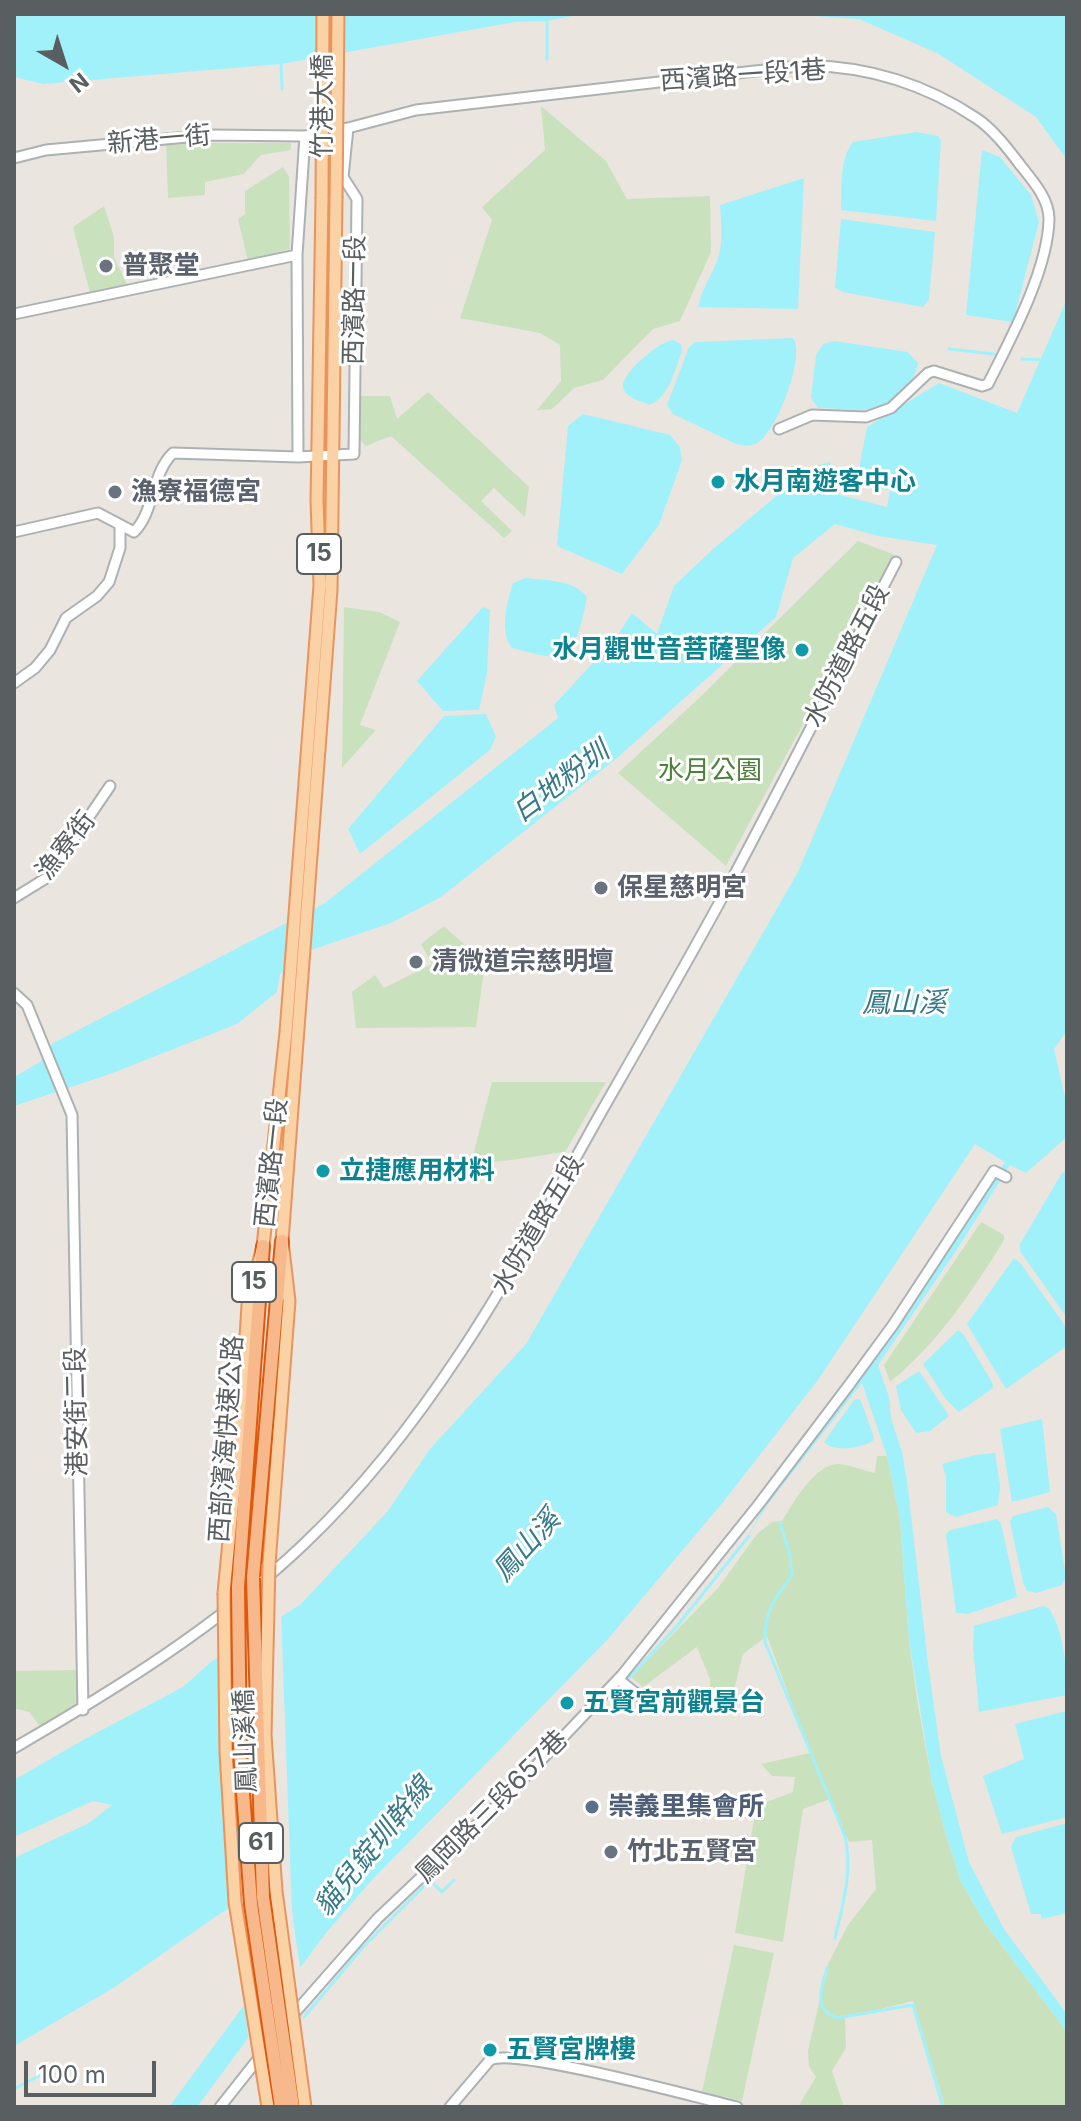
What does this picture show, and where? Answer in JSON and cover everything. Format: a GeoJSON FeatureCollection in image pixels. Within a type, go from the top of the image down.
{"type":"FeatureCollection","features":[{"type":"Feature","properties":{"kind":"highway","name":"西部濱海快速公路"},"geometry":{"type":"LineString","coordinates":[[253,1578],[282,1241]]}},
{"type":"Feature","properties":{"kind":"highway","name":"西部濱海快速公路"},"geometry":{"type":"LineString","coordinates":[[238,1587],[263,1246]]}},
{"type":"Feature","properties":{"kind":"highway","name":"鳳山溪橋"},"geometry":{"type":"LineString","coordinates":[[253,1578],[263,1897],[293,2107]]}},
{"type":"Feature","properties":{"kind":"highway","name":"鳳山溪橋"},"geometry":{"type":"LineString","coordinates":[[238,1587],[240,1751],[251,1904],[281,2107]]}},
{"type":"Feature","properties":{"kind":"main road","name":"竹港大橋"},"geometry":{"type":"LineString","coordinates":[[322,199],[323,14]]}},
{"type":"Feature","properties":{"kind":"main road","name":"竹港大橋"},"geometry":{"type":"LineString","coordinates":[[336,198],[338,14]]}},
{"type":"Feature","properties":{"kind":"main road","name":"西濱路一段"},"geometry":{"type":"LineString","coordinates":[[224,1593],[248,1305],[263,1246],[286,1032],[308,889],[331,590],[336,198]]}},
{"type":"Feature","properties":{"kind":"main road","name":"西濱路一段"},"geometry":{"type":"LineString","coordinates":[[269,1564],[289,1301],[282,1241],[296,971],[295,909],[320,585],[318,456],[322,199]]}},
{"type":"Feature","properties":{"kind":"main road","name":"鳳山溪橋"},"geometry":{"type":"LineString","coordinates":[[269,1564],[266,1751],[276,1891],[305,2107]]}},
{"type":"Feature","properties":{"kind":"main road","name":"鳳山溪橋"},"geometry":{"type":"LineString","coordinates":[[224,1593],[226,1752],[235,1902],[268,2107]]}},
{"type":"Feature","properties":{"kind":"street","name":"西濱路一段1巷"},"geometry":{"type":"LineString","coordinates":[[305,136],[416,110],[810,66],[899,79],[978,119],[1011,153],[1041,192],[1049,217],[1041,263],[1018,324],[988,384],[982,386],[934,371],[891,408],[866,417],[812,415],[779,429]]}},
{"type":"Feature","properties":{"kind":"street","name":"西濱路一段"},"geometry":{"type":"LineString","coordinates":[[332,455],[354,454],[357,199],[343,177],[348,128]]}},
{"type":"Feature","properties":{"kind":"street","name":"新港一街"},"geometry":{"type":"LineString","coordinates":[[14,158],[46,150],[209,135],[305,136]]}},
{"type":"Feature","properties":{"kind":"street"},"geometry":{"type":"LineString","coordinates":[[298,457],[297,255],[305,136]]}},
{"type":"Feature","properties":{"kind":"street"},"geometry":{"type":"LineString","coordinates":[[14,314],[297,255]]}},
{"type":"Feature","properties":{"kind":"street"},"geometry":{"type":"LineString","coordinates":[[14,532],[98,513],[134,532],[140,526],[165,460],[173,453],[298,457],[332,455]]}},
{"type":"Feature","properties":{"kind":"street"},"geometry":{"type":"LineString","coordinates":[[14,683],[35,668],[50,650],[66,618],[97,596],[109,582],[120,548],[120,527]]}},
{"type":"Feature","properties":{"kind":"street","name":"水防道路五段"},"geometry":{"type":"LineString","coordinates":[[14,1748],[83,1710],[211,1622],[303,1545],[360,1487],[407,1429],[485,1316],[596,1122],[726,890],[896,562]]}},
{"type":"Feature","properties":{"kind":"street","name":"漁寮街"},"geometry":{"type":"LineString","coordinates":[[14,898],[48,877],[110,786]]}},
{"type":"Feature","properties":{"kind":"street","name":"港安街二段"},"geometry":{"type":"LineString","coordinates":[[14,993],[27,1005],[38,1028],[72,1115],[83,1710]]}},
{"type":"Feature","properties":{"kind":"street","name":"鳳岡路三段657巷"},"geometry":{"type":"LineString","coordinates":[[220,2107],[298,2008],[378,1918],[509,1794],[618,1679],[759,1504],[893,1325],[994,1171],[1006,1177]]}},
{"type":"Feature","properties":{"kind":"street"},"geometry":{"type":"LineString","coordinates":[[618,1679],[642,1698]]}},
{"type":"Feature","properties":{"kind":"street"},"geometry":{"type":"LineString","coordinates":[[450,2107],[490,2060],[498,2056],[541,2061],[737,2107]]}},
{"type":"Feature","properties":{"kind":"green space"},"geometry":{"type":"Polygon","coordinates":[[[541,106],[606,161],[627,199],[710,196],[711,252],[680,321],[653,329],[603,380],[574,388],[552,409],[537,410],[561,381],[560,345],[540,333],[460,318],[492,220],[482,207],[545,150],[541,106]]]}},
{"type":"Feature","properties":{"kind":"green space"},"geometry":{"type":"Polygon","coordinates":[[[166,143],[291,143],[291,150],[261,155],[244,174],[205,182],[205,195],[168,198],[166,143]]]}},
{"type":"Feature","properties":{"kind":"green space"},"geometry":{"type":"Polygon","coordinates":[[[283,167],[289,177],[290,249],[248,261],[238,219],[245,214],[245,191],[283,167]]]}},
{"type":"Feature","properties":{"kind":"green space"},"geometry":{"type":"Polygon","coordinates":[[[104,206],[114,237],[114,257],[128,286],[90,293],[73,227],[104,206]]]}},
{"type":"Feature","properties":{"kind":"green space"},"geometry":{"type":"Polygon","coordinates":[[[428,392],[529,487],[525,517],[494,488],[481,501],[512,531],[504,538],[391,436],[366,446],[359,439],[360,396],[390,396],[397,419],[428,392]]]}},
{"type":"Feature","properties":{"kind":"green space","name":"水月公園"},"geometry":{"type":"Polygon","coordinates":[[[858,541],[895,555],[726,866],[618,773],[858,541]]]}},
{"type":"Feature","properties":{"kind":"green space"},"geometry":{"type":"Polygon","coordinates":[[[344,607],[379,612],[400,622],[360,725],[376,730],[342,768],[344,607]]]}},
{"type":"Feature","properties":{"kind":"green space"},"geometry":{"type":"Polygon","coordinates":[[[444,926],[467,947],[487,949],[476,1027],[356,1028],[352,992],[375,975],[384,988],[432,964],[421,944],[444,926]]]}},
{"type":"Feature","properties":{"kind":"green space"},"geometry":{"type":"Polygon","coordinates":[[[492,1082],[606,1082],[565,1152],[471,1163],[492,1082]]]}},
{"type":"Feature","properties":{"kind":"green space"},"geometry":{"type":"Polygon","coordinates":[[[981,1222],[1004,1235],[1004,1240],[953,1316],[924,1351],[890,1382],[884,1365],[981,1222]]]}},
{"type":"Feature","properties":{"kind":"green space"},"geometry":{"type":"Polygon","coordinates":[[[877,1456],[887,1456],[900,1519],[909,1641],[918,1705],[932,1782],[946,1835],[961,1882],[985,1923],[1067,2032],[1067,2107],[945,2107],[913,2001],[845,2018],[846,2048],[832,2071],[844,2107],[798,2107],[816,2077],[809,2066],[808,2051],[828,1964],[848,1925],[876,1889],[872,1840],[849,1842],[830,1799],[803,1809],[783,1942],[735,1933],[754,1820],[766,1815],[761,1804],[793,1792],[795,1777],[772,1776],[761,1764],[810,1753],[767,1636],[743,1654],[730,1706],[711,1710],[710,1680],[697,1647],[643,1687],[631,1677],[718,1588],[757,1534],[772,1522],[782,1521],[813,1478],[829,1466],[838,1464],[875,1473],[877,1456]]]}},
{"type":"Feature","properties":{"kind":"green space"},"geometry":{"type":"Polygon","coordinates":[[[78,1670],[81,1689],[91,1701],[42,1729],[29,1712],[14,1708],[14,1671],[78,1670]]]}},
{"type":"Feature","properties":{"kind":"green space"},"geometry":{"type":"Polygon","coordinates":[[[734,1945],[774,1953],[742,2101],[702,2092],[734,1945]]]}},
{"type":"Feature","properties":{"kind":"water"},"geometry":{"type":"Polygon","coordinates":[[[14,14],[582,14],[547,21],[515,22],[281,64],[43,84],[14,77],[14,14]]]}},
{"type":"Feature","properties":{"kind":"water"},"geometry":{"type":"Polygon","coordinates":[[[787,14],[1067,14],[1067,160],[1036,117],[937,53],[859,19],[787,14]]]}},
{"type":"Feature","properties":{"kind":"water"},"geometry":{"type":"Polygon","coordinates":[[[917,132],[938,136],[941,141],[936,221],[841,210],[843,165],[853,142],[917,132]]]}},
{"type":"Feature","properties":{"kind":"water"},"geometry":{"type":"Polygon","coordinates":[[[982,150],[1000,157],[1031,195],[1039,222],[1013,322],[966,315],[982,150]]]}},
{"type":"Feature","properties":{"kind":"water"},"geometry":{"type":"Polygon","coordinates":[[[804,178],[798,309],[698,307],[720,250],[720,205],[804,178]]]}},
{"type":"Feature","properties":{"kind":"water"},"geometry":{"type":"Polygon","coordinates":[[[841,219],[935,232],[929,299],[923,307],[835,288],[841,219]]]}},
{"type":"Feature","properties":{"kind":"water","name":"鳳山溪"},"geometry":{"type":"Polygon","coordinates":[[[1067,299],[1067,1031],[1054,1049],[1067,1105],[1067,1137],[1026,1173],[1010,1165],[878,1365],[889,1397],[891,1418],[907,1480],[941,1756],[969,1862],[1004,1929],[1067,2014],[1067,2032],[985,1923],[961,1882],[946,1835],[932,1782],[909,1641],[900,1519],[887,1456],[862,1383],[768,1504],[746,1539],[766,1503],[860,1379],[1005,1162],[975,1144],[818,1380],[724,1501],[608,1639],[371,1881],[326,1933],[197,2107],[169,2107],[295,1936],[288,1872],[218,1915],[115,1987],[14,2046],[14,1858],[89,1823],[112,1805],[93,1801],[14,1837],[14,1780],[183,1687],[211,1662],[301,1604],[387,1512],[430,1449],[526,1344],[798,872],[937,545],[878,536],[835,524],[793,558],[776,617],[617,758],[441,897],[391,923],[311,950],[306,960],[280,974],[277,992],[237,1024],[110,1074],[14,1106],[14,1077],[40,1062],[53,1043],[325,903],[558,718],[554,705],[616,638],[632,613],[657,634],[674,586],[811,467],[830,462],[840,495],[887,507],[890,490],[856,485],[867,427],[939,383],[1017,413],[1067,299]]]}},
{"type":"Feature","properties":{"kind":"water"},"geometry":{"type":"Polygon","coordinates":[[[793,338],[796,360],[788,392],[767,434],[757,443],[748,446],[736,444],[673,414],[667,405],[689,347],[695,342],[793,338]]]}},
{"type":"Feature","properties":{"kind":"water"},"geometry":{"type":"Polygon","coordinates":[[[673,340],[681,344],[682,351],[671,381],[657,401],[650,405],[627,394],[623,387],[628,374],[659,346],[673,340]]]}},
{"type":"Feature","properties":{"kind":"water"},"geometry":{"type":"Polygon","coordinates":[[[834,341],[908,352],[918,363],[916,371],[901,392],[878,407],[858,410],[818,408],[811,398],[816,355],[823,344],[834,341]]]}},
{"type":"Feature","properties":{"kind":"water"},"geometry":{"type":"Polygon","coordinates":[[[583,414],[670,435],[680,447],[682,460],[659,525],[622,574],[557,546],[568,426],[583,414]]]}},
{"type":"Feature","properties":{"kind":"water"},"geometry":{"type":"Polygon","coordinates":[[[526,578],[567,584],[587,597],[578,632],[564,654],[557,657],[534,654],[512,648],[508,641],[505,617],[513,583],[526,578]]]}},
{"type":"Feature","properties":{"kind":"water"},"geometry":{"type":"Polygon","coordinates":[[[483,607],[490,610],[487,673],[479,710],[443,711],[417,681],[483,607]]]}},
{"type":"Feature","properties":{"kind":"water"},"geometry":{"type":"Polygon","coordinates":[[[486,714],[496,737],[490,750],[360,854],[348,829],[444,716],[486,714]]]}},
{"type":"Feature","properties":{"kind":"water"},"geometry":{"type":"Polygon","coordinates":[[[1067,1171],[1067,1318],[1020,1251],[1020,1244],[1062,1173],[1067,1171]]]}},
{"type":"Feature","properties":{"kind":"water"},"geometry":{"type":"Polygon","coordinates":[[[1014,1258],[1062,1321],[1067,1330],[1067,1346],[1006,1389],[967,1324],[1014,1258]]]}},
{"type":"Feature","properties":{"kind":"water"},"geometry":{"type":"Polygon","coordinates":[[[958,1330],[964,1335],[993,1388],[959,1412],[945,1398],[923,1364],[958,1330]]]}},
{"type":"Feature","properties":{"kind":"water"},"geometry":{"type":"Polygon","coordinates":[[[919,1371],[949,1416],[930,1431],[916,1433],[901,1410],[896,1386],[919,1371]]]}},
{"type":"Feature","properties":{"kind":"water"},"geometry":{"type":"Polygon","coordinates":[[[858,1399],[873,1441],[848,1448],[834,1447],[824,1442],[854,1400],[858,1399]]]}},
{"type":"Feature","properties":{"kind":"water"},"geometry":{"type":"Polygon","coordinates":[[[1042,1419],[1050,1492],[1012,1502],[1000,1429],[1042,1419]]]}},
{"type":"Feature","properties":{"kind":"water"},"geometry":{"type":"Polygon","coordinates":[[[995,1453],[1000,1485],[998,1505],[956,1517],[946,1512],[946,1476],[942,1464],[995,1453]]]}},
{"type":"Feature","properties":{"kind":"water"},"geometry":{"type":"Polygon","coordinates":[[[1048,1507],[1056,1514],[1066,1577],[1062,1585],[1036,1593],[1027,1591],[1023,1582],[1010,1522],[1013,1516],[1048,1507]]]}},
{"type":"Feature","properties":{"kind":"water"},"geometry":{"type":"Polygon","coordinates":[[[997,1519],[1001,1523],[1017,1597],[968,1614],[956,1613],[946,1534],[951,1530],[997,1519]]]}},
{"type":"Feature","properties":{"kind":"water"},"geometry":{"type":"Polygon","coordinates":[[[1043,1606],[1049,1608],[1061,1639],[1067,1695],[979,1712],[974,1626],[1043,1606]]]}},
{"type":"Feature","properties":{"kind":"water"},"geometry":{"type":"Polygon","coordinates":[[[1067,1711],[1067,1817],[1002,1834],[983,1776],[1024,1759],[1015,1724],[1067,1711]]]}},
{"type":"Feature","properties":{"kind":"water"},"geometry":{"type":"Polygon","coordinates":[[[1067,1823],[1067,1913],[1042,1919],[1041,1914],[1031,1914],[1011,1847],[1016,1837],[1067,1823]]]}},
{"type":"Feature","properties":{"kind":"pier"},"geometry":{"type":"Polygon","coordinates":[[[281,1612],[292,1914],[301,1973],[249,2044],[244,1998],[291,1935],[285,1878],[234,1910],[224,1823],[220,1652],[281,1612]]]}},
{"type":"Feature","properties":{"kind":"waterway"},"geometry":{"type":"LineString","coordinates":[[547,21],[547,59]]}},
{"type":"Feature","properties":{"kind":"waterway"},"geometry":{"type":"LineString","coordinates":[[281,64],[282,89]]}},
{"type":"Feature","properties":{"kind":"waterway"},"geometry":{"type":"LineString","coordinates":[[949,349],[994,354]]}},
{"type":"Feature","properties":{"kind":"waterway"},"geometry":{"type":"LineString","coordinates":[[1022,359],[1041,360]]}},
{"type":"Feature","properties":{"kind":"waterway"},"geometry":{"type":"LineString","coordinates":[[780,1523],[790,1555],[792,1576],[771,1606],[765,1642],[845,1836],[847,1875],[835,1938]]}},
{"type":"Feature","properties":{"kind":"waterway"},"geometry":{"type":"LineString","coordinates":[[617,1691],[677,1626],[749,1536]]}},
{"type":"Feature","properties":{"kind":"waterway"},"geometry":{"type":"LineString","coordinates":[[304,2017],[364,1946],[430,1880],[442,1892],[454,1880]]}},
{"type":"Feature","properties":{"kind":"waterway"},"geometry":{"type":"LineString","coordinates":[[827,1968],[821,1990],[822,2003],[824,2009],[837,2018],[913,2005],[943,2107]]}},
{"type":"Feature","properties":{"kind":"waterway"},"geometry":{"type":"LineString","coordinates":[[14,2089],[59,2065]]}},
{"type":"Feature","properties":{"kind":"place","name":"普聚堂"},"geometry":{"type":"Point","coordinates":[106,266]}},
{"type":"Feature","properties":{"kind":"place","name":"水月南遊客中心"},"geometry":{"type":"Point","coordinates":[718,482]}},
{"type":"Feature","properties":{"kind":"place","name":"漁寮福德宮"},"geometry":{"type":"Point","coordinates":[115,492]}},
{"type":"Feature","properties":{"kind":"place","name":"水月觀世音菩薩聖像"},"geometry":{"type":"Point","coordinates":[802,650]}},
{"type":"Feature","properties":{"kind":"place","name":"保星慈明宮"},"geometry":{"type":"Point","coordinates":[601,888]}},
{"type":"Feature","properties":{"kind":"place","name":"清微道宗慈明壇"},"geometry":{"type":"Point","coordinates":[416,962]}},
{"type":"Feature","properties":{"kind":"place","name":"立捷應用材料"},"geometry":{"type":"Point","coordinates":[323,1171]}},
{"type":"Feature","properties":{"kind":"place","name":"五賢宮前觀景台"},"geometry":{"type":"Point","coordinates":[567,1703]}},
{"type":"Feature","properties":{"kind":"place","name":"崇義里集會所"},"geometry":{"type":"Point","coordinates":[592,1807]}},
{"type":"Feature","properties":{"kind":"place","name":"竹北五賢宮"},"geometry":{"type":"Point","coordinates":[611,1852]}},
{"type":"Feature","properties":{"kind":"place","name":"五賢宮牌樓"},"geometry":{"type":"Point","coordinates":[490,2050]}},
{"type":"Feature","properties":{"kind":"water label","name":"白地粉圳"},"geometry":{"type":"Point","coordinates":[561,782]}},
{"type":"Feature","properties":{"kind":"water label","name":"貓兒錠圳幹線"},"geometry":{"type":"Point","coordinates":[374,1847]}}]}
